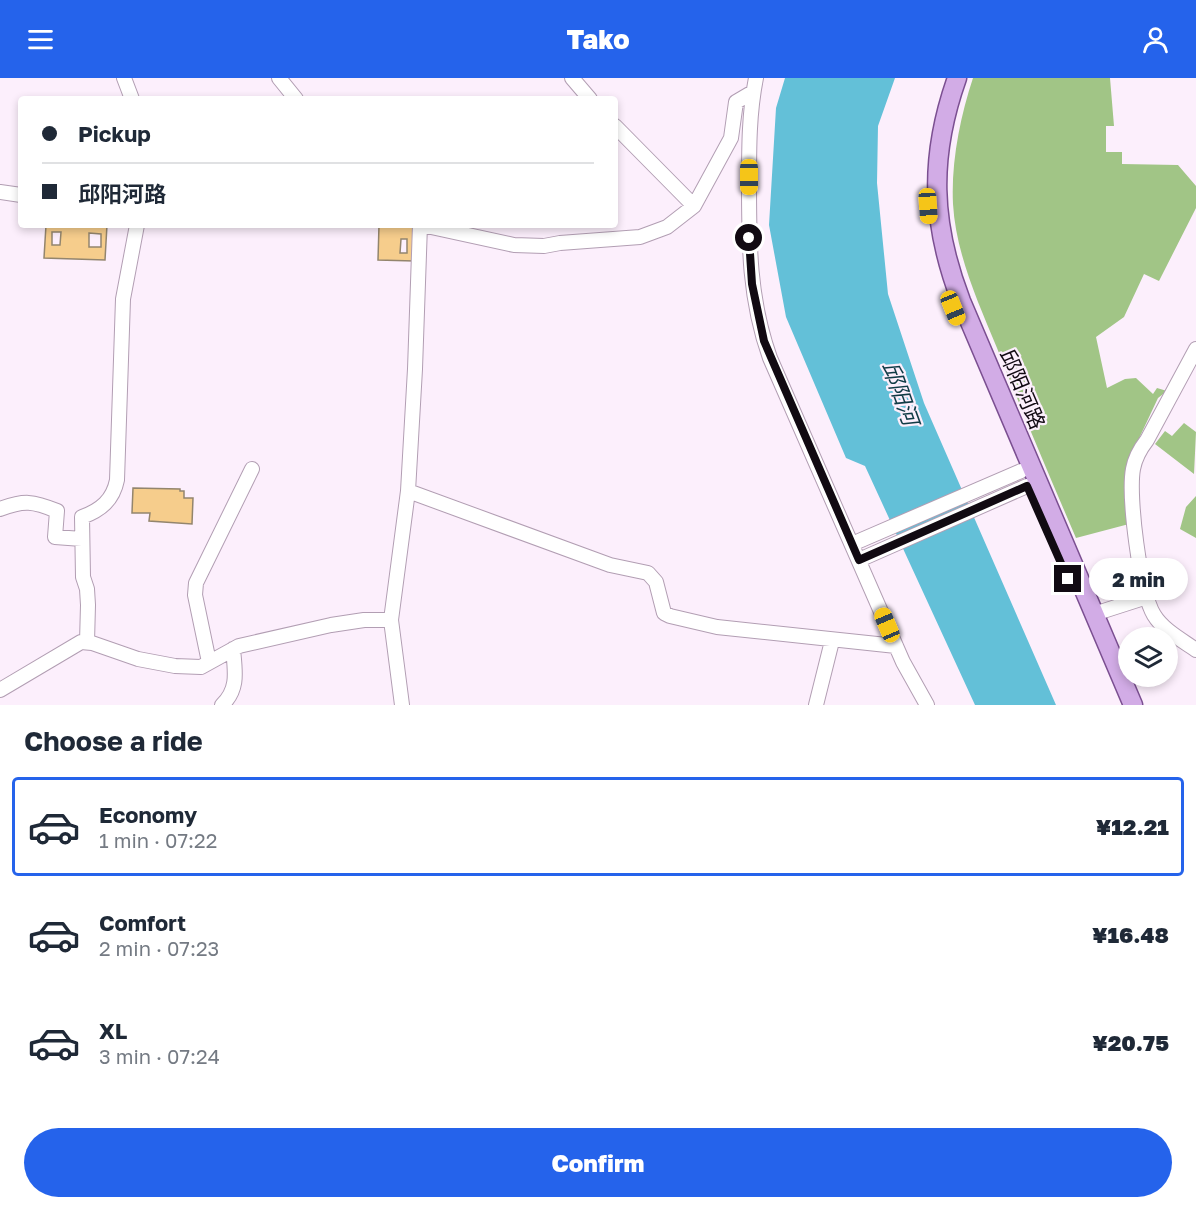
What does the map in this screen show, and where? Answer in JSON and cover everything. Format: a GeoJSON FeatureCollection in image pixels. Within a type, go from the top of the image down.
{"type":"FeatureCollection","features":[{"type":"Feature","properties":{"kind":"main road","name":"邱阳河路"},"geometry":{"type":"LineString","coordinates":[[946,78],[937,108],[929,158],[927,190],[930,234],[944,286],[1122,705]]}},
{"type":"Feature","properties":{"kind":"main road","name":"邱阳河路"},"geometry":{"type":"LineString","coordinates":[[957,78],[945,121],[937,176],[939,218],[945,253],[961,301],[1133,705]]}},
{"type":"Feature","properties":{"kind":"street"},"geometry":{"type":"LineString","coordinates":[[124,78],[131,96]]}},
{"type":"Feature","properties":{"kind":"street"},"geometry":{"type":"LineString","coordinates":[[279,78],[294,96]]}},
{"type":"Feature","properties":{"kind":"street"},"geometry":{"type":"LineString","coordinates":[[572,78],[587,96]]}},
{"type":"Feature","properties":{"kind":"street"},"geometry":{"type":"LineString","coordinates":[[756,78],[750,136],[749,258],[757,317],[770,358],[896,646],[927,705]]}},
{"type":"Feature","properties":{"kind":"street"},"geometry":{"type":"LineString","coordinates":[[435,228],[514,245],[544,246],[640,237],[667,227],[694,206],[731,138],[736,102],[753,92]]}},
{"type":"Feature","properties":{"kind":"street"},"geometry":{"type":"LineString","coordinates":[[618,129],[694,206]]}},
{"type":"Feature","properties":{"kind":"street"},"geometry":{"type":"LineString","coordinates":[[0,192],[18,195]]}},
{"type":"Feature","properties":{"kind":"street"},"geometry":{"type":"LineString","coordinates":[[87,642],[88,605],[87,589],[83,580],[82,518],[95,512],[109,500],[113,495],[117,480],[123,299],[136,228]]}},
{"type":"Feature","properties":{"kind":"street"},"geometry":{"type":"LineString","coordinates":[[402,705],[391,620],[408,491],[421,228]]}},
{"type":"Feature","properties":{"kind":"street"},"geometry":{"type":"LineString","coordinates":[[1196,349],[1133,467],[1133,518],[1147,597],[1159,622],[1196,650]]}},
{"type":"Feature","properties":{"kind":"street"},"geometry":{"type":"LineString","coordinates":[[209,663],[195,595],[196,583],[252,469]]}},
{"type":"Feature","properties":{"kind":"street"},"geometry":{"type":"LineString","coordinates":[[852,544],[986,486],[1024,478]]}},
{"type":"Feature","properties":{"kind":"street"},"geometry":{"type":"LineString","coordinates":[[859,560],[993,500],[1024,478]]}},
{"type":"Feature","properties":{"kind":"street"},"geometry":{"type":"LineString","coordinates":[[408,491],[610,565],[648,573],[656,582],[664,613],[670,616],[717,627],[896,646]]}},
{"type":"Feature","properties":{"kind":"street"},"geometry":{"type":"LineString","coordinates":[[0,509],[22,501],[47,507],[57,511],[56,537],[82,539]]}},
{"type":"Feature","properties":{"kind":"street"},"geometry":{"type":"LineString","coordinates":[[1094,614],[1147,597]]}},
{"type":"Feature","properties":{"kind":"street"},"geometry":{"type":"LineString","coordinates":[[0,690],[77,643],[87,642],[138,659],[201,667],[239,646],[331,625],[364,620],[391,620]]}},
{"type":"Feature","properties":{"kind":"street"},"geometry":{"type":"LineString","coordinates":[[816,705],[832,641]]}},
{"type":"Feature","properties":{"kind":"street"},"geometry":{"type":"LineString","coordinates":[[222,705],[230,697],[235,684],[233,649]]}},
{"type":"Feature","properties":{"kind":"green space"},"geometry":{"type":"Polygon","coordinates":[[[973,78],[1110,78],[1114,126],[1106,126],[1106,152],[1122,152],[1122,164],[1178,165],[1196,186],[1196,208],[1159,281],[1144,274],[1124,317],[1096,337],[1107,388],[1125,379],[1136,378],[1153,394],[1157,388],[1167,391],[1158,398],[1127,464],[1124,480],[1129,524],[1076,538],[969,278],[955,223],[953,172],[957,140],[973,78]]]}},
{"type":"Feature","properties":{"kind":"green space"},"geometry":{"type":"Polygon","coordinates":[[[1184,423],[1196,432],[1194,474],[1155,444],[1165,431],[1172,436],[1184,423]]]}},
{"type":"Feature","properties":{"kind":"green space"},"geometry":{"type":"Polygon","coordinates":[[[1196,496],[1196,538],[1180,529],[1186,507],[1196,496]]]}},
{"type":"Feature","properties":{"kind":"water","name":"邱阳河"},"geometry":{"type":"Polygon","coordinates":[[[785,78],[895,78],[878,126],[877,183],[888,294],[924,403],[1056,705],[975,705],[865,466],[846,458],[786,317],[769,225],[776,108],[785,78]]]}},
{"type":"Feature","properties":{"kind":"building"},"geometry":{"type":"Polygon","coordinates":[[[46,228],[107,228],[105,260],[44,258],[46,228]],[[52,232],[52,245],[60,245],[61,232],[52,232]],[[89,233],[89,247],[101,247],[101,234],[89,233]]]}},
{"type":"Feature","properties":{"kind":"building"},"geometry":{"type":"Polygon","coordinates":[[[379,228],[415,228],[414,261],[378,260],[379,228]],[[401,239],[400,253],[407,253],[407,239],[401,239]]]}},
{"type":"Feature","properties":{"kind":"building"},"geometry":{"type":"Polygon","coordinates":[[[133,488],[184,491],[184,498],[193,498],[192,524],[149,521],[150,513],[132,513],[133,488]]]}},
{"type":"Feature","properties":{"kind":"route"},"geometry":{"type":"LineString","coordinates":[[749,238],[752,284],[757,317],[764,341],[859,560],[1027,486],[1068,579]]}}]}
